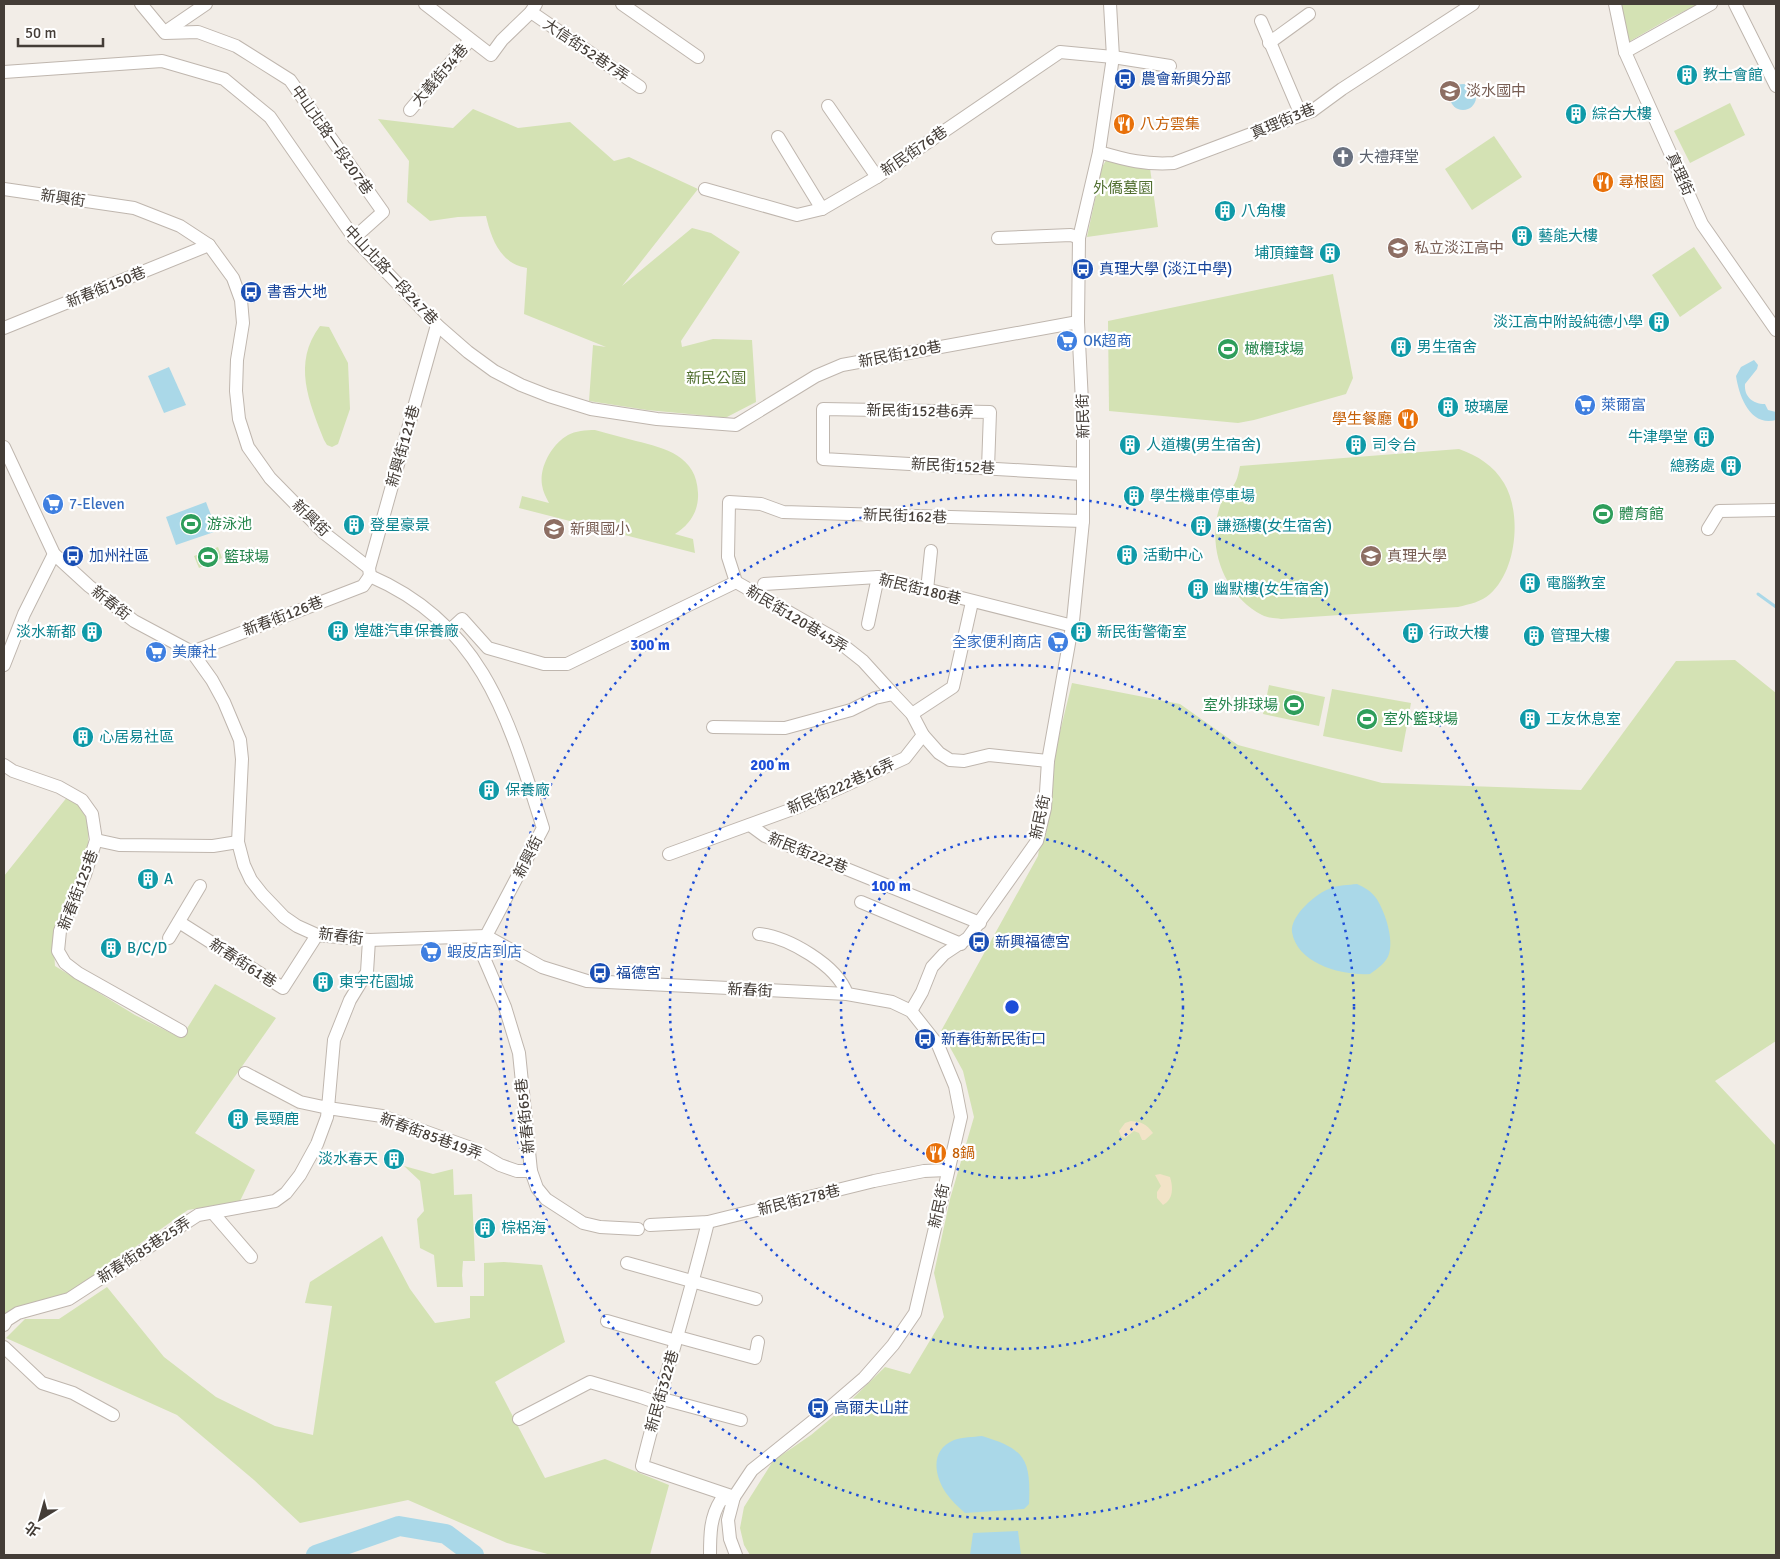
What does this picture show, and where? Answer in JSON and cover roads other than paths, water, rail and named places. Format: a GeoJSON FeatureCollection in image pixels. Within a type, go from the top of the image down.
{"type":"FeatureCollection","features":[{"type":"Feature","properties":{"kind":"street"},"geometry":{"type":"LineString","coordinates":[[141,4],[165,32],[206,4]]}},
{"type":"Feature","properties":{"kind":"street"},"geometry":{"type":"LineString","coordinates":[[425,4],[491,55],[502,40],[534,8]]}},
{"type":"Feature","properties":{"kind":"street"},"geometry":{"type":"LineString","coordinates":[[622,4],[698,57]]}},
{"type":"Feature","properties":{"kind":"street","name":"新民街"},"geometry":{"type":"LineString","coordinates":[[734,1497],[752,1470],[864,1378],[893,1345],[915,1314],[947,1170],[961,1117],[955,1086],[938,1045],[911,1011],[922,992],[932,967],[944,954],[968,938],[1037,841],[1044,808],[1048,761],[1073,626],[1083,520],[1082,371],[1078,322],[1079,238],[1099,152],[1113,57],[1110,4]]}},
{"type":"Feature","properties":{"kind":"street","name":"真理街3巷"},"geometry":{"type":"LineString","coordinates":[[1099,152],[1136,162],[1156,164],[1174,162],[1312,111],[1342,89],[1473,4]]}},
{"type":"Feature","properties":{"kind":"street","name":"真理街"},"geometry":{"type":"LineString","coordinates":[[1615,4],[1625,52],[1702,224],[1776,330]]}},
{"type":"Feature","properties":{"kind":"street"},"geometry":{"type":"LineString","coordinates":[[1625,52],[1710,4]]}},
{"type":"Feature","properties":{"kind":"street"},"geometry":{"type":"LineString","coordinates":[[1735,4],[1776,86]]}},
{"type":"Feature","properties":{"kind":"street","name":"大信街52巷7弄"},"geometry":{"type":"LineString","coordinates":[[534,8],[640,87]]}},
{"type":"Feature","properties":{"kind":"street"},"geometry":{"type":"LineString","coordinates":[[1269,43],[1309,14]]}},
{"type":"Feature","properties":{"kind":"street"},"geometry":{"type":"LineString","coordinates":[[1261,21],[1301,115]]}},
{"type":"Feature","properties":{"kind":"street","name":"中山北路一段207巷"},"geometry":{"type":"LineString","coordinates":[[165,32],[198,32],[236,46],[290,80],[383,212],[354,238]]}},
{"type":"Feature","properties":{"kind":"street","name":"大義街54巷"},"geometry":{"type":"LineString","coordinates":[[410,110],[470,40]]}},
{"type":"Feature","properties":{"kind":"street","name":"新民街76巷"},"geometry":{"type":"LineString","coordinates":[[706,189],[797,215],[822,209],[877,177],[1060,52],[1113,57],[1170,66]]}},
{"type":"Feature","properties":{"kind":"street","name":"中山北路一段247巷"},"geometry":{"type":"LineString","coordinates":[[4,72],[162,61],[224,79],[270,117],[354,238],[437,325],[468,352],[494,371],[521,385],[591,410],[657,419],[736,425]]}},
{"type":"Feature","properties":{"kind":"street"},"geometry":{"type":"LineString","coordinates":[[828,106],[877,177]]}},
{"type":"Feature","properties":{"kind":"street"},"geometry":{"type":"LineString","coordinates":[[778,138],[822,209]]}},
{"type":"Feature","properties":{"kind":"street","name":"新興街"},"geometry":{"type":"LineString","coordinates":[[4,189],[134,208],[180,226],[209,245],[233,278],[241,300],[243,323],[237,360],[236,391],[239,419],[248,447],[270,478],[324,533],[370,572],[413,598],[450,630],[475,660],[494,693],[516,743],[542,828],[486,936]]}},
{"type":"Feature","properties":{"kind":"street"},"geometry":{"type":"LineString","coordinates":[[998,238],[1071,235],[1079,238]]}},
{"type":"Feature","properties":{"kind":"street","name":"新春街150巷"},"geometry":{"type":"LineString","coordinates":[[4,328],[209,245]]}},
{"type":"Feature","properties":{"kind":"street","name":"新民街120巷"},"geometry":{"type":"LineString","coordinates":[[736,425],[816,376],[842,365],[1078,322]]}},
{"type":"Feature","properties":{"kind":"street","name":"新興街121巷"},"geometry":{"type":"LineString","coordinates":[[370,572],[437,325]]}},
{"type":"Feature","properties":{"kind":"street","name":"新民街152巷"},"geometry":{"type":"LineString","coordinates":[[823,409],[823,459],[1083,474]]}},
{"type":"Feature","properties":{"kind":"street","name":"新民街152巷6弄"},"geometry":{"type":"LineString","coordinates":[[823,409],[990,412],[988,468]]}},
{"type":"Feature","properties":{"kind":"street","name":"新春街"},"geometry":{"type":"LineString","coordinates":[[4,447],[54,554],[89,586],[134,621],[192,652],[212,680],[224,702],[240,740],[242,759],[238,842],[244,865],[251,880],[262,894],[284,917],[297,926],[317,935],[370,940],[486,936],[542,967],[587,981],[847,994],[892,1002],[911,1011]]}},
{"type":"Feature","properties":{"kind":"street","name":"新民街162巷"},"geometry":{"type":"LineString","coordinates":[[729,502],[761,504],[783,512],[1083,520]]}},
{"type":"Feature","properties":{"kind":"street","name":"新民街120巷45弄"},"geometry":{"type":"LineString","coordinates":[[729,502],[728,557],[736,582],[834,638],[863,661],[893,694]]}},
{"type":"Feature","properties":{"kind":"street"},"geometry":{"type":"LineString","coordinates":[[1708,529],[1719,512],[1776,510]]}},
{"type":"Feature","properties":{"kind":"street"},"geometry":{"type":"LineString","coordinates":[[927,590],[931,551]]}},
{"type":"Feature","properties":{"kind":"street"},"geometry":{"type":"LineString","coordinates":[[4,665],[24,614],[54,554]]}},
{"type":"Feature","properties":{"kind":"street","name":"新春街126巷"},"geometry":{"type":"LineString","coordinates":[[192,652],[363,586],[370,572]]}},
{"type":"Feature","properties":{"kind":"street"},"geometry":{"type":"LineString","coordinates":[[868,624],[878,577]]}},
{"type":"Feature","properties":{"kind":"street","name":"新民街180巷"},"geometry":{"type":"LineString","coordinates":[[764,584],[878,577],[1073,626]]}},
{"type":"Feature","properties":{"kind":"street"},"geometry":{"type":"LineString","coordinates":[[450,630],[462,619],[488,648],[544,664],[567,664],[736,582]]}},
{"type":"Feature","properties":{"kind":"street"},"geometry":{"type":"LineString","coordinates":[[912,714],[952,687],[972,602]]}},
{"type":"Feature","properties":{"kind":"street"},"geometry":{"type":"LineString","coordinates":[[713,727],[786,728],[851,710],[875,698],[893,694],[912,714],[923,735],[938,753],[950,760],[964,761],[988,755],[1048,761]]}},
{"type":"Feature","properties":{"kind":"street","name":"新民街222巷16弄"},"geometry":{"type":"LineString","coordinates":[[669,854],[798,807],[905,758],[923,735]]}},
{"type":"Feature","properties":{"kind":"street","name":"新春街125巷"},"geometry":{"type":"LineString","coordinates":[[4,765],[13,771],[59,787],[82,800],[92,814],[96,840],[85,874],[60,931],[58,951],[65,963],[78,973],[181,1032]]}},
{"type":"Feature","properties":{"kind":"street","name":"新民街222巷"},"geometry":{"type":"LineString","coordinates":[[750,825],[765,836],[980,923]]}},
{"type":"Feature","properties":{"kind":"street"},"geometry":{"type":"LineString","coordinates":[[96,840],[119,845],[213,846],[238,842]]}},
{"type":"Feature","properties":{"kind":"street"},"geometry":{"type":"LineString","coordinates":[[169,938],[200,886]]}},
{"type":"Feature","properties":{"kind":"street"},"geometry":{"type":"LineString","coordinates":[[861,902],[961,944]]}},
{"type":"Feature","properties":{"kind":"street","name":"新春街61巷"},"geometry":{"type":"LineString","coordinates":[[179,922],[283,988],[317,935]]}},
{"type":"Feature","properties":{"kind":"street"},"geometry":{"type":"LineString","coordinates":[[759,934],[787,942],[813,956],[845,986],[847,994]]}},
{"type":"Feature","properties":{"kind":"street","name":"新春街65巷"},"geometry":{"type":"LineString","coordinates":[[486,936],[481,951],[505,1006],[519,1053],[531,1171],[537,1188],[546,1199],[583,1223],[600,1227],[644,1227]]}},
{"type":"Feature","properties":{"kind":"street","name":"新春街85巷25弄"},"geometry":{"type":"LineString","coordinates":[[4,1325],[7,1320],[18,1313],[69,1299],[198,1215],[275,1201],[286,1193],[300,1175],[317,1144],[327,1117],[334,1040],[350,1000],[367,972],[370,940]]}},
{"type":"Feature","properties":{"kind":"street","name":"新春街85巷19弄"},"geometry":{"type":"LineString","coordinates":[[245,1073],[300,1102],[382,1116],[471,1148],[500,1164],[518,1170],[531,1171]]}},
{"type":"Feature","properties":{"kind":"street","name":"新民街278巷"},"geometry":{"type":"LineString","coordinates":[[644,1227],[708,1222],[874,1181],[924,1171],[947,1170]]}},
{"type":"Feature","properties":{"kind":"street"},"geometry":{"type":"LineString","coordinates":[[213,1213],[251,1257]]}},
{"type":"Feature","properties":{"kind":"street","name":"新民街322巷"},"geometry":{"type":"LineString","coordinates":[[708,1222],[693,1282],[658,1401],[642,1466],[734,1497]]}},
{"type":"Feature","properties":{"kind":"street"},"geometry":{"type":"LineString","coordinates":[[627,1263],[756,1299]]}},
{"type":"Feature","properties":{"kind":"street"},"geometry":{"type":"LineString","coordinates":[[607,1320],[755,1358],[758,1342]]}},
{"type":"Feature","properties":{"kind":"street"},"geometry":{"type":"LineString","coordinates":[[4,1347],[42,1383],[73,1393],[113,1415]]}},
{"type":"Feature","properties":{"kind":"street"},"geometry":{"type":"LineString","coordinates":[[520,1419],[590,1382],[641,1397],[741,1420]]}},
{"type":"Feature","properties":{"kind":"street"},"geometry":{"type":"LineString","coordinates":[[710,1555],[710,1533],[714,1511],[721,1500],[734,1497],[728,1520],[730,1539],[736,1555]]}},
{"type":"Feature","properties":{"kind":"water"},"geometry":{"type":"Polygon","coordinates":[[[1463,84],[1472,88],[1476,97],[1472,106],[1463,110],[1454,106],[1450,97],[1454,88],[1463,84]]]}},
{"type":"Feature","properties":{"kind":"water"},"geometry":{"type":"Polygon","coordinates":[[[1754,360],[1758,365],[1745,384],[1747,396],[1756,403],[1765,404],[1768,410],[1776,412],[1776,420],[1767,421],[1759,419],[1747,408],[1743,401],[1736,376],[1741,367],[1754,360]]]}},
{"type":"Feature","properties":{"kind":"water"},"geometry":{"type":"Polygon","coordinates":[[[169,367],[186,405],[164,413],[148,376],[169,367]]]}},
{"type":"Feature","properties":{"kind":"water","name":"游泳池"},"geometry":{"type":"Polygon","coordinates":[[[206,502],[217,531],[176,545],[166,517],[206,502]]]}},
{"type":"Feature","properties":{"kind":"water"},"geometry":{"type":"Polygon","coordinates":[[[1357,884],[1367,889],[1376,898],[1383,910],[1389,933],[1390,948],[1388,957],[1381,966],[1370,974],[1347,973],[1323,966],[1302,952],[1292,932],[1295,919],[1305,906],[1318,895],[1334,887],[1357,884]]]}},
{"type":"Feature","properties":{"kind":"water"},"geometry":{"type":"Polygon","coordinates":[[[982,1436],[1008,1446],[1022,1458],[1029,1476],[1029,1504],[1024,1509],[965,1513],[946,1493],[939,1479],[936,1464],[941,1450],[946,1444],[954,1440],[982,1436]]]}},
{"type":"Feature","properties":{"kind":"water"},"geometry":{"type":"Polygon","coordinates":[[[1018,1531],[1021,1555],[970,1555],[973,1533],[1018,1531]]]}},
{"type":"Feature","properties":{"kind":"waterway"},"geometry":{"type":"LineString","coordinates":[[1758,594],[1776,607]]}},
{"type":"Feature","properties":{"kind":"waterway"},"geometry":{"type":"LineString","coordinates":[[316,1555],[399,1526],[446,1534],[474,1555]]}},
{"type":"Feature","properties":{"kind":"place","name":"教士會館"},"geometry":{"type":"Point","coordinates":[1687,75]}},
{"type":"Feature","properties":{"kind":"place","name":"農會新興分部"},"geometry":{"type":"Point","coordinates":[1125,79]}},
{"type":"Feature","properties":{"kind":"place","name":"淡水國中"},"geometry":{"type":"Point","coordinates":[1450,91]}},
{"type":"Feature","properties":{"kind":"place","name":"綜合大樓"},"geometry":{"type":"Point","coordinates":[1576,114]}},
{"type":"Feature","properties":{"kind":"place","name":"八方雲集"},"geometry":{"type":"Point","coordinates":[1124,124]}},
{"type":"Feature","properties":{"kind":"place","name":"大禮拜堂"},"geometry":{"type":"Point","coordinates":[1343,157]}},
{"type":"Feature","properties":{"kind":"place","name":"尋根園"},"geometry":{"type":"Point","coordinates":[1603,182]}},
{"type":"Feature","properties":{"kind":"place","name":"八角樓"},"geometry":{"type":"Point","coordinates":[1225,211]}},
{"type":"Feature","properties":{"kind":"place","name":"藝能大樓"},"geometry":{"type":"Point","coordinates":[1522,236]}},
{"type":"Feature","properties":{"kind":"place","name":"私立淡江高中"},"geometry":{"type":"Point","coordinates":[1398,248]}},
{"type":"Feature","properties":{"kind":"place","name":"埔頂鐘聲"},"geometry":{"type":"Point","coordinates":[1330,253]}},
{"type":"Feature","properties":{"kind":"place","name":"真理大學 (淡江中學)"},"geometry":{"type":"Point","coordinates":[1083,269]}},
{"type":"Feature","properties":{"kind":"place","name":"書香大地"},"geometry":{"type":"Point","coordinates":[251,292]}},
{"type":"Feature","properties":{"kind":"place","name":"淡江高中附設純德小學"},"geometry":{"type":"Point","coordinates":[1659,322]}},
{"type":"Feature","properties":{"kind":"place","name":"OK超商"},"geometry":{"type":"Point","coordinates":[1067,341]}},
{"type":"Feature","properties":{"kind":"place","name":"男生宿舍"},"geometry":{"type":"Point","coordinates":[1401,347]}},
{"type":"Feature","properties":{"kind":"place","name":"橄欖球場"},"geometry":{"type":"Point","coordinates":[1228,349]}},
{"type":"Feature","properties":{"kind":"place","name":"萊爾富"},"geometry":{"type":"Point","coordinates":[1585,405]}},
{"type":"Feature","properties":{"kind":"place","name":"玻璃屋"},"geometry":{"type":"Point","coordinates":[1448,407]}},
{"type":"Feature","properties":{"kind":"place","name":"學生餐廳"},"geometry":{"type":"Point","coordinates":[1408,419]}},
{"type":"Feature","properties":{"kind":"place","name":"牛津學堂"},"geometry":{"type":"Point","coordinates":[1704,437]}},
{"type":"Feature","properties":{"kind":"place","name":"人道樓(男生宿舍)"},"geometry":{"type":"Point","coordinates":[1130,445]}},
{"type":"Feature","properties":{"kind":"place","name":"司令台"},"geometry":{"type":"Point","coordinates":[1356,445]}},
{"type":"Feature","properties":{"kind":"place","name":"總務處"},"geometry":{"type":"Point","coordinates":[1731,466]}},
{"type":"Feature","properties":{"kind":"place","name":"學生機車停車場"},"geometry":{"type":"Point","coordinates":[1134,496]}},
{"type":"Feature","properties":{"kind":"place","name":"7-Eleven"},"geometry":{"type":"Point","coordinates":[53,504]}},
{"type":"Feature","properties":{"kind":"place","name":"體育館"},"geometry":{"type":"Point","coordinates":[1603,514]}},
{"type":"Feature","properties":{"kind":"place","name":"游泳池"},"geometry":{"type":"Point","coordinates":[191,524]}},
{"type":"Feature","properties":{"kind":"place","name":"登星豪景"},"geometry":{"type":"Point","coordinates":[354,525]}},
{"type":"Feature","properties":{"kind":"place","name":"謙遜樓(女生宿舍)"},"geometry":{"type":"Point","coordinates":[1201,526]}},
{"type":"Feature","properties":{"kind":"place","name":"新興國小"},"geometry":{"type":"Point","coordinates":[554,529]}},
{"type":"Feature","properties":{"kind":"place","name":"活動中心"},"geometry":{"type":"Point","coordinates":[1127,555]}},
{"type":"Feature","properties":{"kind":"place","name":"加州社區"},"geometry":{"type":"Point","coordinates":[73,556]}},
{"type":"Feature","properties":{"kind":"place","name":"真理大學"},"geometry":{"type":"Point","coordinates":[1371,556]}},
{"type":"Feature","properties":{"kind":"place","name":"籃球場"},"geometry":{"type":"Point","coordinates":[208,557]}},
{"type":"Feature","properties":{"kind":"place","name":"電腦教室"},"geometry":{"type":"Point","coordinates":[1530,583]}},
{"type":"Feature","properties":{"kind":"place","name":"幽默樓(女生宿舍)"},"geometry":{"type":"Point","coordinates":[1198,589]}},
{"type":"Feature","properties":{"kind":"place","name":"煌雄汽車保養廠"},"geometry":{"type":"Point","coordinates":[338,631]}},
{"type":"Feature","properties":{"kind":"place","name":"淡水新都"},"geometry":{"type":"Point","coordinates":[92,632]}},
{"type":"Feature","properties":{"kind":"place","name":"新民街警衛室"},"geometry":{"type":"Point","coordinates":[1081,632]}},
{"type":"Feature","properties":{"kind":"place","name":"行政大樓"},"geometry":{"type":"Point","coordinates":[1413,633]}},
{"type":"Feature","properties":{"kind":"place","name":"管理大樓"},"geometry":{"type":"Point","coordinates":[1534,636]}},
{"type":"Feature","properties":{"kind":"place","name":"全家便利商店"},"geometry":{"type":"Point","coordinates":[1058,642]}},
{"type":"Feature","properties":{"kind":"place","name":"美廉社"},"geometry":{"type":"Point","coordinates":[156,652]}},
{"type":"Feature","properties":{"kind":"place","name":"室外排球場"},"geometry":{"type":"Point","coordinates":[1294,705]}},
{"type":"Feature","properties":{"kind":"place","name":"室外籃球場"},"geometry":{"type":"Point","coordinates":[1367,719]}},
{"type":"Feature","properties":{"kind":"place","name":"工友休息室"},"geometry":{"type":"Point","coordinates":[1530,719]}},
{"type":"Feature","properties":{"kind":"place","name":"心居易社區"},"geometry":{"type":"Point","coordinates":[83,737]}},
{"type":"Feature","properties":{"kind":"place","name":"保養廠"},"geometry":{"type":"Point","coordinates":[489,790]}},
{"type":"Feature","properties":{"kind":"place","name":"A"},"geometry":{"type":"Point","coordinates":[148,879]}},
{"type":"Feature","properties":{"kind":"place","name":"新興福德宮"},"geometry":{"type":"Point","coordinates":[979,942]}},
{"type":"Feature","properties":{"kind":"place","name":"B/C/D"},"geometry":{"type":"Point","coordinates":[111,948]}},
{"type":"Feature","properties":{"kind":"place","name":"蝦皮店到店"},"geometry":{"type":"Point","coordinates":[431,952]}},
{"type":"Feature","properties":{"kind":"place","name":"福德宮"},"geometry":{"type":"Point","coordinates":[600,973]}},
{"type":"Feature","properties":{"kind":"place","name":"東宇花園城"},"geometry":{"type":"Point","coordinates":[323,982]}},
{"type":"Feature","properties":{"kind":"place","name":"新春街新民街口"},"geometry":{"type":"Point","coordinates":[925,1039]}},
{"type":"Feature","properties":{"kind":"place","name":"長頸鹿"},"geometry":{"type":"Point","coordinates":[238,1119]}},
{"type":"Feature","properties":{"kind":"place","name":"8鍋"},"geometry":{"type":"Point","coordinates":[936,1153]}},
{"type":"Feature","properties":{"kind":"place","name":"淡水春天"},"geometry":{"type":"Point","coordinates":[394,1159]}},
{"type":"Feature","properties":{"kind":"place","name":"棕梠海"},"geometry":{"type":"Point","coordinates":[485,1228]}},
{"type":"Feature","properties":{"kind":"place","name":"高爾夫山莊"},"geometry":{"type":"Point","coordinates":[818,1408]}},
{"type":"Feature","properties":{"kind":"park label","name":"外僑墓園"},"geometry":{"type":"Point","coordinates":[1123,188]}},
{"type":"Feature","properties":{"kind":"park label","name":"新民公園"},"geometry":{"type":"Point","coordinates":[716,378]}}]}
